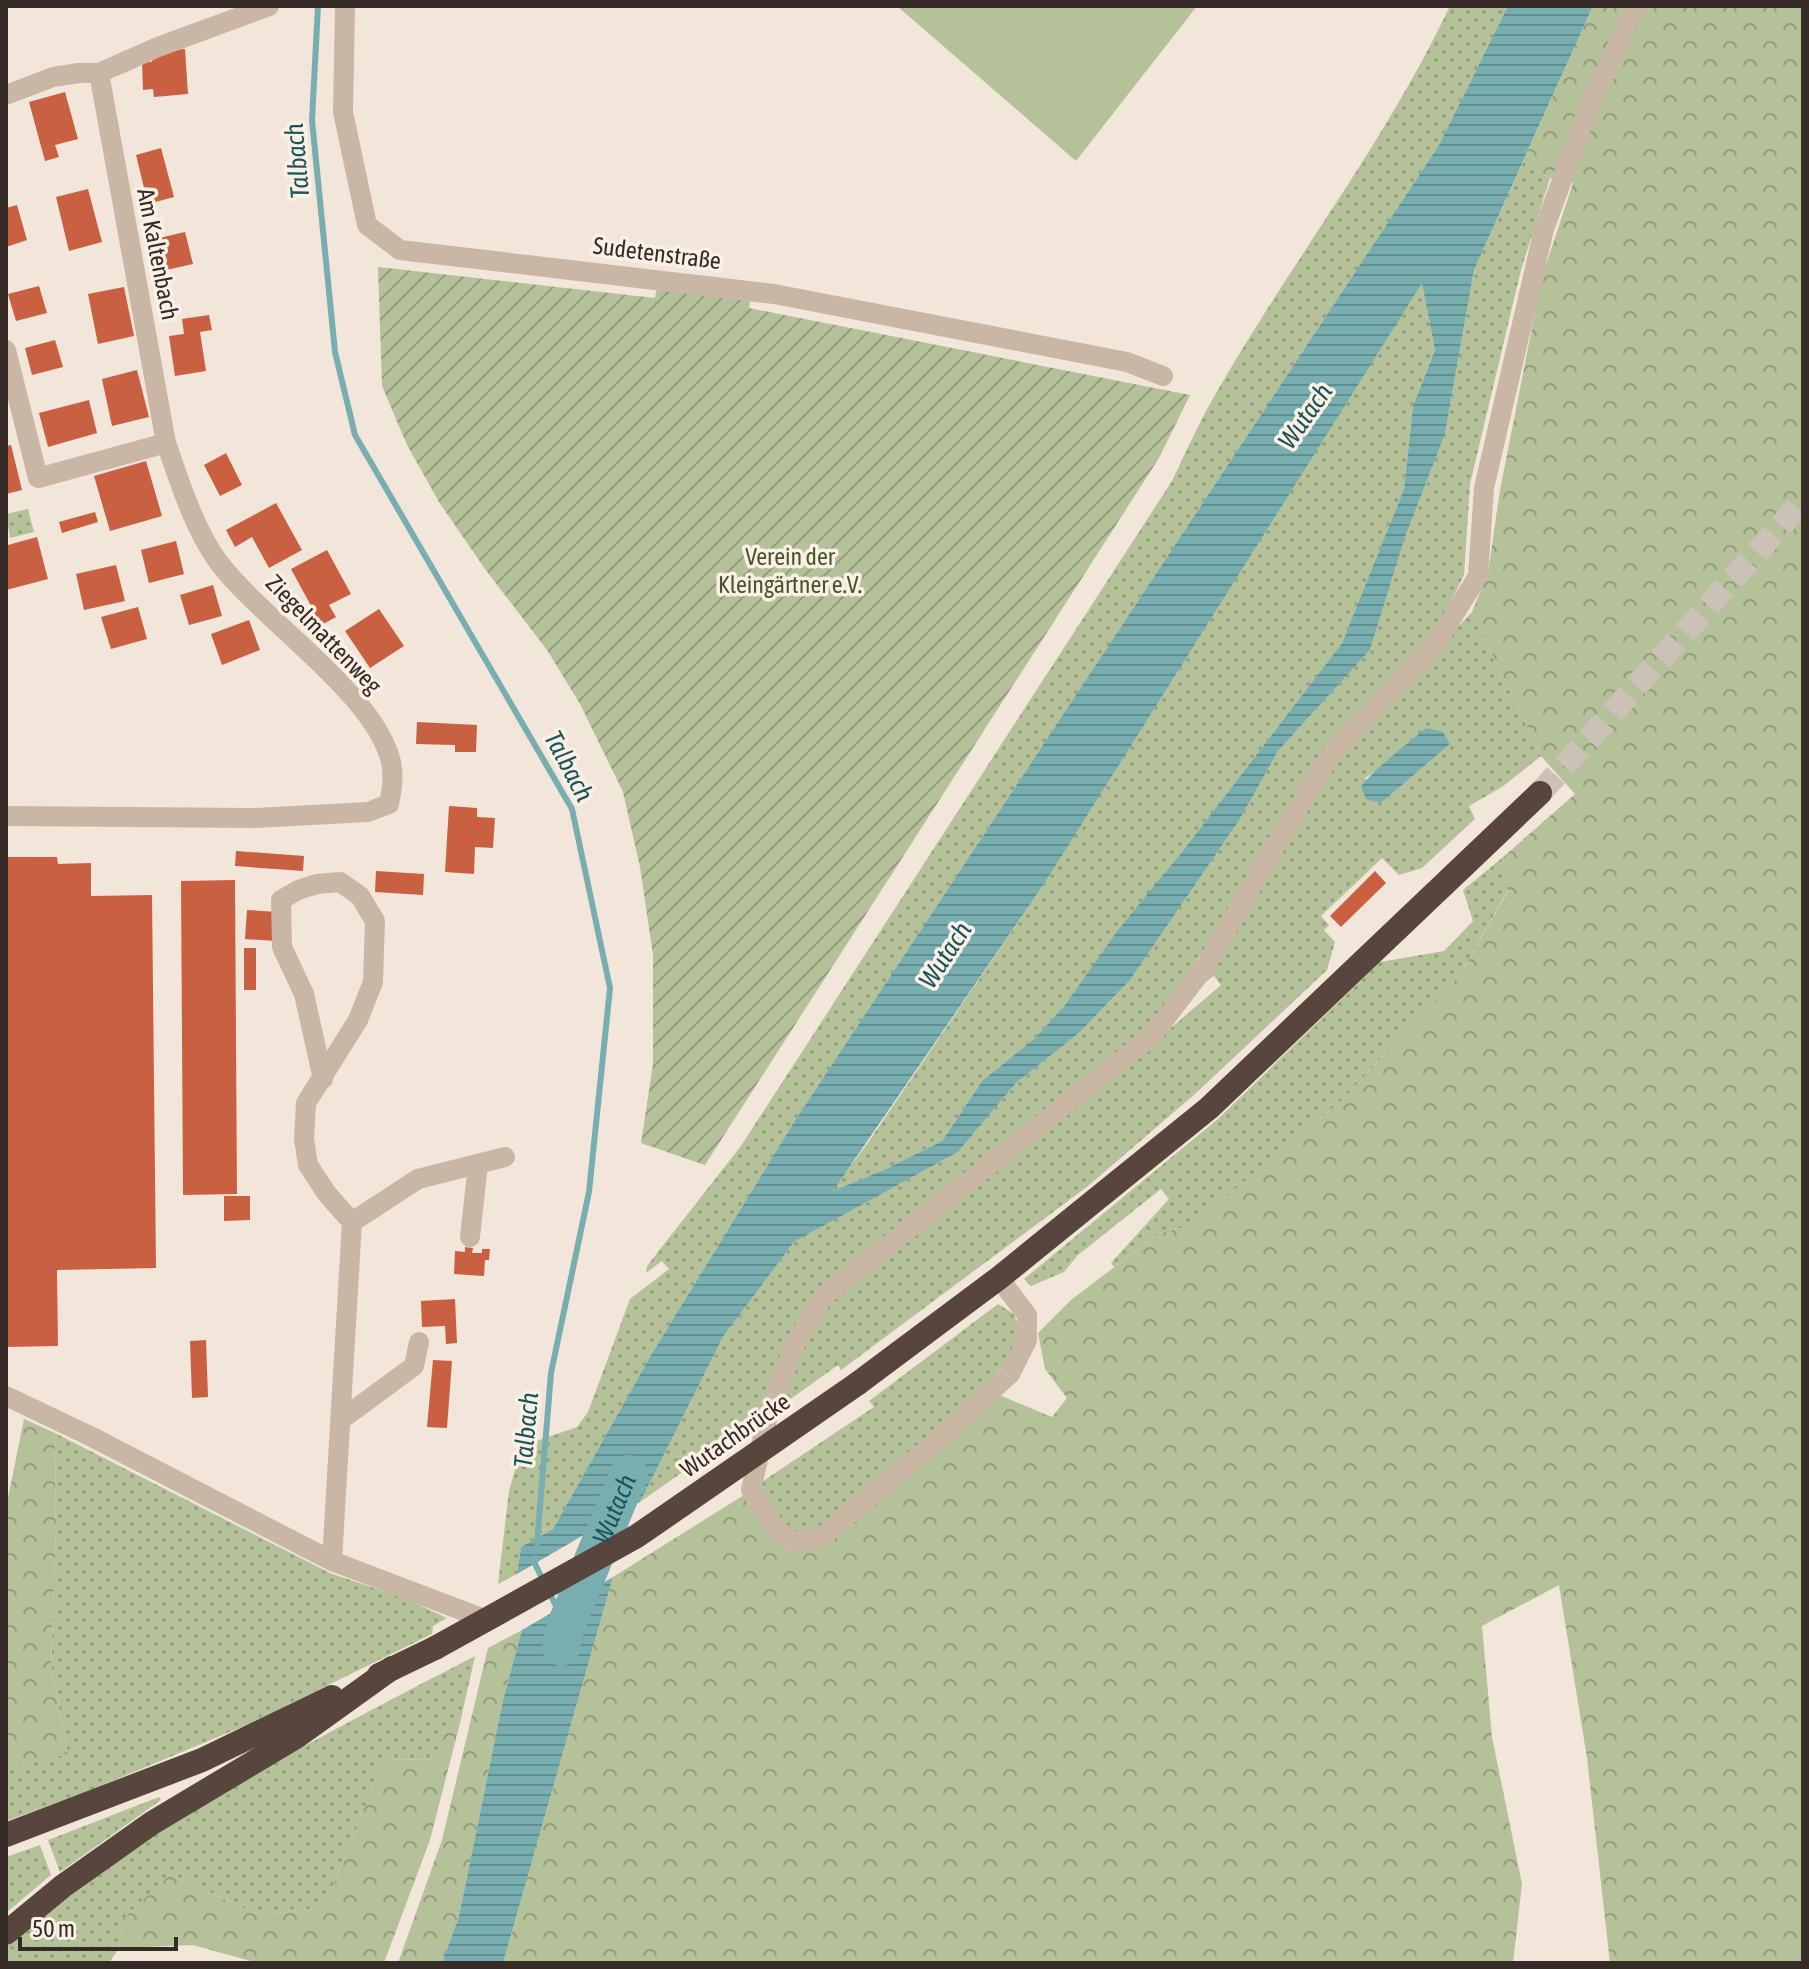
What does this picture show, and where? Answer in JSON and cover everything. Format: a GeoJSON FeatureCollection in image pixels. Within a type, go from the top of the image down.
{"type":"FeatureCollection","features":[{"type":"Feature","properties":{"kind":"highway","name":"Wutachbrücke"},"geometry":{"type":"LineString","coordinates":[[392,1668],[435,1648],[637,1536],[857,1384],[999,1278],[1209,1108],[1540,793]]}},
{"type":"Feature","properties":{"kind":"highway"},"geometry":{"type":"LineString","coordinates":[[6,1835],[202,1760],[392,1668]]}},
{"type":"Feature","properties":{"kind":"highway"},"geometry":{"type":"LineString","coordinates":[[6,1933],[63,1886],[152,1823],[296,1737],[392,1668]]}},
{"type":"Feature","properties":{"kind":"street"},"geometry":{"type":"LineString","coordinates":[[6,95],[53,77],[99,73],[158,47],[269,6]]}},
{"type":"Feature","properties":{"kind":"street","name":"Sudetenstraße"},"geometry":{"type":"LineString","coordinates":[[345,6],[343,112],[367,225],[400,250],[774,294],[1127,362],[1163,376]]}},
{"type":"Feature","properties":{"kind":"street"},"geometry":{"type":"LineString","coordinates":[[999,1278],[1027,1315],[1027,1340],[1010,1374],[942,1437],[819,1539],[793,1542],[775,1527],[751,1490],[768,1415],[795,1344],[823,1297],[1152,1036],[1207,964],[1333,751],[1435,645],[1478,576],[1484,488],[1544,229],[1586,115],[1632,13],[1639,6]]}},
{"type":"Feature","properties":{"kind":"street","name":"Am Kaltenbach"},"geometry":{"type":"LineString","coordinates":[[99,73],[166,443]]}},
{"type":"Feature","properties":{"kind":"street"},"geometry":{"type":"LineString","coordinates":[[6,350],[38,478],[166,443]]}},
{"type":"Feature","properties":{"kind":"street","name":"Ziegelmattenweg"},"geometry":{"type":"LineString","coordinates":[[6,816],[255,818],[368,812],[389,804],[394,781],[390,759],[376,730],[343,687],[218,560],[202,535],[166,443]]}},
{"type":"Feature","properties":{"kind":"street"},"geometry":{"type":"LineString","coordinates":[[323,1079],[304,994],[282,947],[281,900],[317,884],[340,882],[360,896],[375,921],[373,982],[358,1020],[323,1079],[306,1103],[304,1139],[308,1165],[327,1194],[352,1222],[332,1561]]}},
{"type":"Feature","properties":{"kind":"street"},"geometry":{"type":"LineString","coordinates":[[352,1222],[418,1179],[505,1157]]}},
{"type":"Feature","properties":{"kind":"street"},"geometry":{"type":"LineString","coordinates":[[470,1237],[478,1164]]}},
{"type":"Feature","properties":{"kind":"street"},"geometry":{"type":"LineString","coordinates":[[342,1419],[414,1366],[419,1342]]}},
{"type":"Feature","properties":{"kind":"street"},"geometry":{"type":"LineString","coordinates":[[6,1396],[332,1561],[487,1620]]}},
{"type":"Feature","properties":{"kind":"green space"},"geometry":{"type":"Polygon","coordinates":[[[897,6],[1197,6],[1076,161],[897,6]]]}},
{"type":"Feature","properties":{"kind":"green space"},"geometry":{"type":"Polygon","coordinates":[[[1450,6],[1508,6],[1439,145],[794,1122],[651,1355],[553,1529],[521,1547],[517,1574],[498,1584],[509,1491],[520,1452],[528,1444],[577,1427],[588,1412],[630,1299],[669,1269],[662,1261],[646,1273],[647,1266],[741,1146],[1172,481],[1219,388],[1397,105],[1450,6]]]}},
{"type":"Feature","properties":{"kind":"green space"},"geometry":{"type":"Polygon","coordinates":[[[1593,6],[1803,6],[1803,1963],[1610,1963],[1587,1758],[1559,1585],[1482,1626],[1492,1737],[1522,1884],[1513,1963],[503,1963],[613,1577],[744,1495],[769,1535],[788,1551],[822,1547],[997,1394],[1052,1417],[1067,1398],[1045,1369],[1038,1333],[1071,1300],[1159,1233],[1191,1226],[1340,1102],[1460,975],[1508,891],[1502,858],[1575,794],[1541,756],[1472,612],[1488,573],[1500,490],[1542,277],[1573,183],[1550,178],[1523,162],[1593,6]]]}},
{"type":"Feature","properties":{"kind":"green space"},"geometry":{"type":"Polygon","coordinates":[[[1523,162],[1550,178],[1521,270],[1470,484],[1464,575],[1432,639],[1234,898],[1200,956],[1147,1031],[997,1151],[789,1341],[755,1421],[640,1502],[723,1337],[794,1242],[958,1152],[1016,1083],[1079,1033],[1130,980],[1240,819],[1278,751],[1370,650],[1404,540],[1445,434],[1474,270],[1523,162]]]}},
{"type":"Feature","properties":{"kind":"green space","name":"Verein der Kleingärtner e.V."},"geometry":{"type":"Polygon","coordinates":[[[378,267],[655,298],[658,282],[751,293],[749,308],[1190,395],[1159,458],[705,1165],[641,1143],[653,1064],[653,955],[640,867],[623,792],[580,704],[547,650],[439,502],[407,445],[382,386],[378,267]]]}},
{"type":"Feature","properties":{"kind":"green space"},"geometry":{"type":"Polygon","coordinates":[[[1422,282],[1435,350],[1413,406],[1404,489],[1342,643],[1065,1005],[1035,1038],[982,1081],[942,1141],[831,1192],[1046,881],[1422,282]]]}},
{"type":"Feature","properties":{"kind":"green space"},"geometry":{"type":"Polygon","coordinates":[[[28,509],[34,532],[10,538],[6,514],[28,509]]]}},
{"type":"Feature","properties":{"kind":"green space"},"geometry":{"type":"Polygon","coordinates":[[[1472,612],[1541,756],[1502,787],[1469,806],[1475,819],[1422,868],[1399,875],[1382,858],[1321,916],[1329,925],[1324,930],[1335,942],[1327,970],[1195,1094],[1088,1186],[841,1370],[838,1365],[778,1408],[795,1364],[830,1302],[1221,985],[1214,976],[1195,990],[1339,753],[1472,612]],[[1450,744],[1379,769],[1365,778],[1381,803],[1450,744]]]}},
{"type":"Feature","properties":{"kind":"green space"},"geometry":{"type":"Polygon","coordinates":[[[1502,858],[1508,890],[1460,975],[1340,1102],[1191,1226],[1159,1233],[1114,1267],[1111,1263],[1169,1199],[1161,1189],[1078,1255],[1064,1272],[1031,1286],[1024,1279],[1219,1118],[1380,962],[1444,951],[1473,921],[1463,890],[1502,858]]]}},
{"type":"Feature","properties":{"kind":"green space"},"geometry":{"type":"Polygon","coordinates":[[[998,1304],[1014,1314],[1018,1325],[1017,1351],[973,1398],[815,1531],[794,1533],[781,1524],[757,1485],[874,1407],[869,1401],[998,1304]]]}},
{"type":"Feature","properties":{"kind":"green space"},"geometry":{"type":"Polygon","coordinates":[[[24,1419],[55,1433],[56,1530],[51,1666],[68,1754],[7,1768],[6,1508],[24,1419]]]}},
{"type":"Feature","properties":{"kind":"green space"},"geometry":{"type":"Polygon","coordinates":[[[55,1433],[330,1573],[406,1599],[447,1618],[433,1626],[432,1634],[249,1724],[93,1789],[6,1821],[6,1767],[68,1754],[51,1666],[56,1530],[55,1433]]]}},
{"type":"Feature","properties":{"kind":"green space"},"geometry":{"type":"Polygon","coordinates":[[[522,1630],[503,1700],[459,1916],[442,1963],[398,1963],[442,1840],[488,1648],[522,1630]]]}},
{"type":"Feature","properties":{"kind":"green space"},"geometry":{"type":"Polygon","coordinates":[[[475,1656],[460,1723],[445,1729],[440,1759],[383,1760],[325,1907],[259,1915],[170,1874],[123,1919],[119,1948],[109,1963],[6,1963],[6,1947],[145,1840],[280,1759],[475,1656]]]}},
{"type":"Feature","properties":{"kind":"green space"},"geometry":{"type":"Polygon","coordinates":[[[460,1723],[430,1840],[384,1963],[258,1963],[193,1945],[119,1948],[123,1919],[170,1874],[259,1915],[325,1907],[383,1760],[439,1759],[445,1729],[460,1723]]]}},
{"type":"Feature","properties":{"kind":"green space"},"geometry":{"type":"Polygon","coordinates":[[[159,1797],[161,1800],[60,1872],[48,1840],[159,1797]]]}},
{"type":"Feature","properties":{"kind":"green space"},"geometry":{"type":"Polygon","coordinates":[[[40,1845],[51,1875],[6,1913],[6,1857],[40,1845]]]}},
{"type":"Feature","properties":{"kind":"water"},"geometry":{"type":"Polygon","coordinates":[[[1508,6],[1593,6],[1474,270],[1445,434],[1404,540],[1370,650],[1278,751],[1240,819],[1130,980],[1079,1033],[1016,1083],[958,1152],[794,1242],[723,1337],[640,1502],[517,1574],[521,1547],[553,1529],[651,1355],[794,1122],[1439,145],[1508,6]],[[1422,283],[1046,881],[833,1191],[942,1141],[982,1081],[1035,1038],[1065,1005],[1118,930],[1182,852],[1342,643],[1404,489],[1413,406],[1435,350],[1422,283]]]}},
{"type":"Feature","properties":{"kind":"water"},"geometry":{"type":"Polygon","coordinates":[[[1426,728],[1443,732],[1450,744],[1381,803],[1366,799],[1361,787],[1364,782],[1426,728]]]}},
{"type":"Feature","properties":{"kind":"water"},"geometry":{"type":"Polygon","coordinates":[[[613,1577],[503,1963],[442,1963],[459,1916],[503,1700],[522,1630],[613,1577]]]}},
{"type":"Feature","properties":{"kind":"building"},"geometry":{"type":"Polygon","coordinates":[[[185,49],[188,94],[154,97],[153,89],[143,90],[142,62],[152,62],[151,51],[185,49]]]}},
{"type":"Feature","properties":{"kind":"building"},"geometry":{"type":"Polygon","coordinates":[[[65,92],[78,139],[55,145],[59,157],[45,161],[29,102],[65,92]]]}},
{"type":"Feature","properties":{"kind":"building"},"geometry":{"type":"Polygon","coordinates":[[[161,148],[174,197],[148,204],[136,155],[161,148]]]}},
{"type":"Feature","properties":{"kind":"building"},"geometry":{"type":"Polygon","coordinates":[[[88,189],[102,242],[69,251],[56,197],[88,189]]]}},
{"type":"Feature","properties":{"kind":"building"},"geometry":{"type":"Polygon","coordinates":[[[17,205],[27,240],[6,247],[6,208],[17,205]]]}},
{"type":"Feature","properties":{"kind":"building"},"geometry":{"type":"Polygon","coordinates":[[[185,232],[193,264],[162,271],[164,278],[155,280],[151,261],[160,259],[155,239],[185,232]]]}},
{"type":"Feature","properties":{"kind":"building"},"geometry":{"type":"Polygon","coordinates":[[[39,286],[47,313],[16,321],[8,294],[39,286]]]}},
{"type":"Feature","properties":{"kind":"building"},"geometry":{"type":"Polygon","coordinates":[[[124,287],[134,336],[98,344],[88,294],[124,287]]]}},
{"type":"Feature","properties":{"kind":"building"},"geometry":{"type":"Polygon","coordinates":[[[209,315],[212,330],[200,332],[206,371],[175,376],[169,336],[184,334],[182,319],[209,315]]]}},
{"type":"Feature","properties":{"kind":"building"},"geometry":{"type":"Polygon","coordinates":[[[55,340],[63,367],[32,375],[25,348],[55,340]]]}},
{"type":"Feature","properties":{"kind":"building"},"geometry":{"type":"Polygon","coordinates":[[[137,370],[149,417],[112,426],[102,379],[137,370]]]}},
{"type":"Feature","properties":{"kind":"building"},"geometry":{"type":"Polygon","coordinates":[[[89,400],[97,433],[48,447],[39,413],[89,400]]]}},
{"type":"Feature","properties":{"kind":"building"},"geometry":{"type":"Polygon","coordinates":[[[11,445],[22,490],[6,494],[6,446],[11,445]]]}},
{"type":"Feature","properties":{"kind":"building"},"geometry":{"type":"Polygon","coordinates":[[[226,453],[242,485],[220,496],[204,465],[226,453]]]}},
{"type":"Feature","properties":{"kind":"building"},"geometry":{"type":"Polygon","coordinates":[[[146,461],[162,516],[110,531],[94,476],[146,461]]]}},
{"type":"Feature","properties":{"kind":"building"},"geometry":{"type":"Polygon","coordinates":[[[276,503],[302,550],[269,568],[252,537],[235,547],[226,530],[276,503]]]}},
{"type":"Feature","properties":{"kind":"building"},"geometry":{"type":"Polygon","coordinates":[[[95,512],[98,522],[62,533],[59,522],[95,512]]]}},
{"type":"Feature","properties":{"kind":"building"},"geometry":{"type":"Polygon","coordinates":[[[37,537],[48,579],[6,590],[6,539],[8,545],[37,537]]]}},
{"type":"Feature","properties":{"kind":"building"},"geometry":{"type":"Polygon","coordinates":[[[176,541],[184,574],[149,583],[141,550],[176,541]]]}},
{"type":"Feature","properties":{"kind":"building"},"geometry":{"type":"Polygon","coordinates":[[[327,550],[351,594],[329,605],[336,617],[314,629],[307,618],[315,613],[291,569],[327,550]]]}},
{"type":"Feature","properties":{"kind":"building"},"geometry":{"type":"Polygon","coordinates":[[[116,565],[125,601],[84,610],[76,574],[116,565]]]}},
{"type":"Feature","properties":{"kind":"building"},"geometry":{"type":"Polygon","coordinates":[[[213,585],[222,616],[189,625],[180,595],[213,585]]]}},
{"type":"Feature","properties":{"kind":"building"},"geometry":{"type":"Polygon","coordinates":[[[138,607],[147,639],[111,649],[101,617],[138,607]]]}},
{"type":"Feature","properties":{"kind":"building"},"geometry":{"type":"Polygon","coordinates":[[[379,609],[404,646],[370,668],[345,631],[379,609]]]}},
{"type":"Feature","properties":{"kind":"building"},"geometry":{"type":"Polygon","coordinates":[[[249,620],[260,650],[222,665],[211,634],[249,620]]]}},
{"type":"Feature","properties":{"kind":"building"},"geometry":{"type":"Polygon","coordinates":[[[417,722],[477,725],[476,752],[455,752],[455,745],[416,744],[417,722]]]}},
{"type":"Feature","properties":{"kind":"building"},"geometry":{"type":"Polygon","coordinates":[[[449,806],[477,808],[477,817],[495,818],[493,848],[475,847],[474,874],[445,872],[449,806]]]}},
{"type":"Feature","properties":{"kind":"building"},"geometry":{"type":"Polygon","coordinates":[[[236,851],[304,856],[303,871],[235,866],[236,851]]]}},
{"type":"Feature","properties":{"kind":"building"},"geometry":{"type":"Polygon","coordinates":[[[6,857],[57,857],[58,864],[91,863],[91,896],[152,895],[156,1268],[57,1270],[58,1346],[6,1347],[6,857]]]}},
{"type":"Feature","properties":{"kind":"building"},"geometry":{"type":"Polygon","coordinates":[[[376,871],[424,874],[423,895],[375,892],[376,871]]]}},
{"type":"Feature","properties":{"kind":"building"},"geometry":{"type":"Polygon","coordinates":[[[1375,871],[1386,883],[1341,927],[1330,916],[1375,871]]]}},
{"type":"Feature","properties":{"kind":"building"},"geometry":{"type":"Polygon","coordinates":[[[235,880],[237,1194],[183,1195],[181,881],[235,880]]]}},
{"type":"Feature","properties":{"kind":"building"},"geometry":{"type":"Polygon","coordinates":[[[247,910],[278,912],[276,941],[245,939],[247,910]]]}},
{"type":"Feature","properties":{"kind":"building"},"geometry":{"type":"Polygon","coordinates":[[[244,948],[256,948],[256,990],[244,990],[244,948]]]}},
{"type":"Feature","properties":{"kind":"building"},"geometry":{"type":"Polygon","coordinates":[[[224,1196],[250,1196],[250,1220],[224,1221],[224,1196]]]}},
{"type":"Feature","properties":{"kind":"building"},"geometry":{"type":"Polygon","coordinates":[[[465,1247],[473,1248],[472,1253],[490,1249],[489,1260],[485,1260],[484,1276],[454,1274],[455,1251],[465,1252],[465,1247]]]}},
{"type":"Feature","properties":{"kind":"building"},"geometry":{"type":"Polygon","coordinates":[[[455,1299],[457,1343],[446,1344],[445,1326],[422,1327],[421,1301],[455,1299]]]}},
{"type":"Feature","properties":{"kind":"building"},"geometry":{"type":"Polygon","coordinates":[[[206,1340],[208,1397],[192,1398],[190,1341],[206,1340]]]}},
{"type":"Feature","properties":{"kind":"building"},"geometry":{"type":"Polygon","coordinates":[[[433,1360],[452,1361],[447,1428],[427,1427],[433,1360]]]}},
{"type":"Feature","properties":{"kind":"waterway","name":"Talbach"},"geometry":{"type":"LineString","coordinates":[[318,6],[312,120],[335,352],[355,435],[572,809],[610,988],[589,1192],[551,1373],[537,1543]]}},
{"type":"Feature","properties":{"kind":"waterway","name":"Wutach"},"geometry":{"type":"LineString","coordinates":[[561,1647],[566,1625],[629,1474]]}},
{"type":"Feature","properties":{"kind":"waterway","name":"Talbach"},"geometry":{"type":"LineString","coordinates":[[535,1558],[543,1580]]}},
{"type":"Feature","properties":{"kind":"waterway","name":"Talbach"},"geometry":{"type":"LineString","coordinates":[[548,1590],[561,1616]]}},
{"type":"Feature","properties":{"kind":"tunnel"},"geometry":{"type":"LineString","coordinates":[[1540,793],[1803,501]]}}]}
